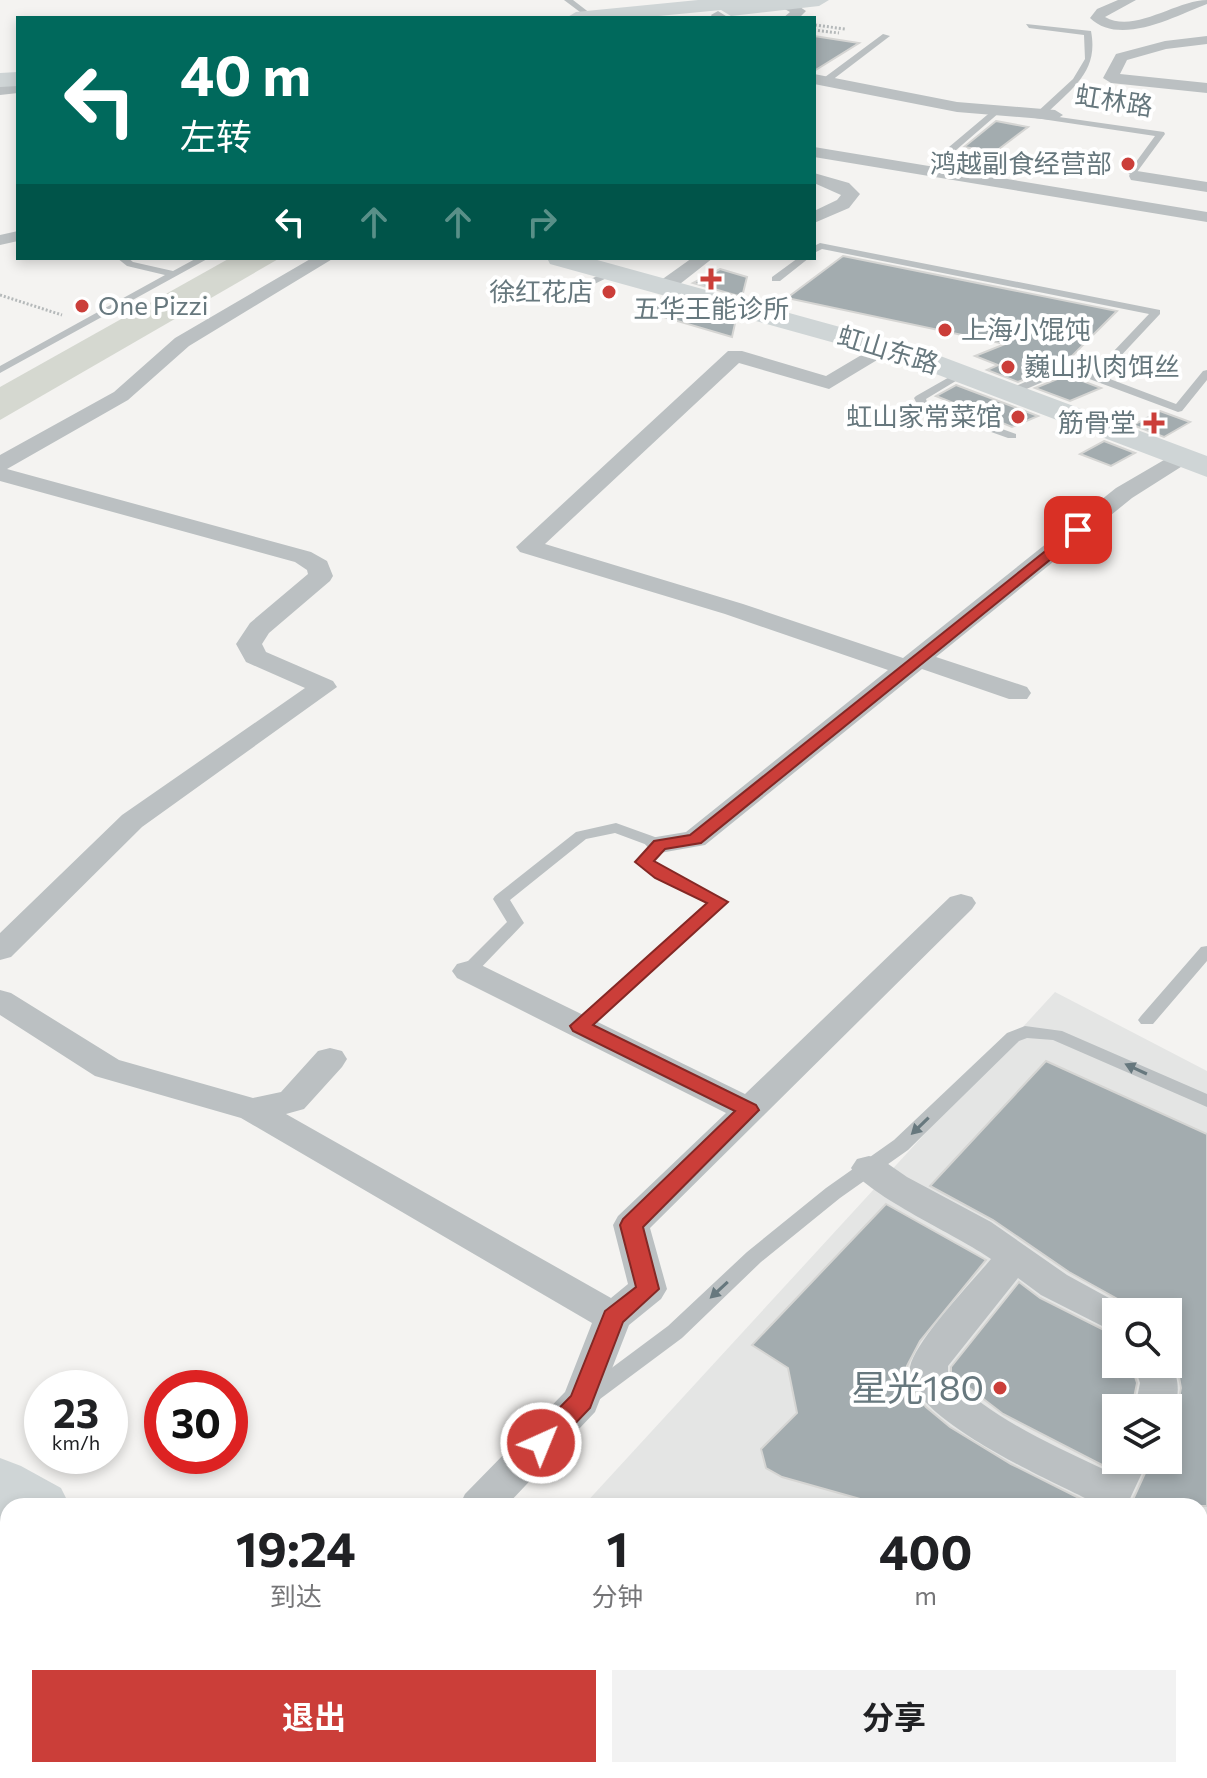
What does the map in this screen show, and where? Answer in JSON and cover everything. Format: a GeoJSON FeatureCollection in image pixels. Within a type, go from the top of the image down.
{"type":"FeatureCollection","features":[{"type":"Feature","properties":{"kind":"street"},"geometry":{"type":"LineString","coordinates":[[626,16],[779,7],[819,0]]}},
{"type":"Feature","properties":{"kind":"street"},"geometry":{"type":"LineString","coordinates":[[1129,0],[1102,12],[1097,18],[1110,25],[1134,26],[1204,0]]}},
{"type":"Feature","properties":{"kind":"street"},"geometry":{"type":"LineString","coordinates":[[680,16],[718,11]]}},
{"type":"Feature","properties":{"kind":"street"},"geometry":{"type":"LineString","coordinates":[[1207,40],[1165,45],[1121,57],[1111,78],[1207,88]]}},
{"type":"Feature","properties":{"kind":"street","name":"虹林路"},"geometry":{"type":"LineString","coordinates":[[822,83],[942,105],[1042,114]]}},
{"type":"Feature","properties":{"kind":"street"},"geometry":{"type":"LineString","coordinates":[[816,152],[1118,197],[1207,217]]}},
{"type":"Feature","properties":{"kind":"street"},"geometry":{"type":"LineString","coordinates":[[816,178],[855,181],[890,165]]}},
{"type":"Feature","properties":{"kind":"street","name":"虹林路"},"geometry":{"type":"LineString","coordinates":[[1137,176],[1207,187]]}},
{"type":"Feature","properties":{"kind":"street"},"geometry":{"type":"LineString","coordinates":[[816,217],[847,201],[855,181]]}},
{"type":"Feature","properties":{"kind":"street"},"geometry":{"type":"LineString","coordinates":[[0,464],[121,396],[182,342],[322,260]]}},
{"type":"Feature","properties":{"kind":"street","name":"虹山东路"},"geometry":{"type":"LineString","coordinates":[[567,260],[885,347],[964,373],[1195,462]]}},
{"type":"Feature","properties":{"kind":"street"},"geometry":{"type":"LineString","coordinates":[[664,287],[698,260]]}},
{"type":"Feature","properties":{"kind":"street"},"geometry":{"type":"LineString","coordinates":[[885,347],[829,383],[735,355],[528,547],[911,664],[1018,693]]}},
{"type":"Feature","properties":{"kind":"street"},"geometry":{"type":"LineString","coordinates":[[660,844],[695,839],[1124,493],[1195,462]]}},
{"type":"Feature","properties":{"kind":"street"},"geometry":{"type":"LineString","coordinates":[[0,474],[303,557],[318,566],[321,576],[259,628],[249,644],[255,657],[324,687],[132,821],[0,950]]}},
{"type":"Feature","properties":{"kind":"street"},"geometry":{"type":"LineString","coordinates":[[488,1498],[581,1401],[613,1317],[648,1289],[631,1225],[961,903]]}},
{"type":"Feature","properties":{"kind":"street"},"geometry":{"type":"LineString","coordinates":[[468,971],[749,1110]]}},
{"type":"Feature","properties":{"kind":"street"},"geometry":{"type":"LineString","coordinates":[[0,1000],[107,1068],[253,1110],[613,1317]]}},
{"type":"Feature","properties":{"kind":"street"},"geometry":{"type":"LineString","coordinates":[[253,1110],[292,1101],[330,1059]]}},
{"type":"Feature","properties":{"kind":"street"},"geometry":{"type":"LineString","coordinates":[[869,1168],[894,1186],[978,1231],[1054,1285],[1102,1311]]}},
{"type":"Feature","properties":{"kind":"street"},"geometry":{"type":"LineString","coordinates":[[1014,1257],[936,1353],[929,1366],[929,1380],[954,1405],[1000,1434],[1114,1486]]}},
{"type":"Feature","properties":{"kind":"street"},"geometry":{"type":"LineString","coordinates":[[0,1483],[26,1498]]}},
{"type":"Feature","properties":{"kind":"lane"},"geometry":{"type":"LineString","coordinates":[[568,0],[583,16]]}},
{"type":"Feature","properties":{"kind":"lane"},"geometry":{"type":"LineString","coordinates":[[1029,26],[1088,33],[1089,59],[1076,80],[1042,114]]}},
{"type":"Feature","properties":{"kind":"lane"},"geometry":{"type":"LineString","coordinates":[[822,83],[886,36]]}},
{"type":"Feature","properties":{"kind":"lane"},"geometry":{"type":"LineString","coordinates":[[952,149],[996,112]]}},
{"type":"Feature","properties":{"kind":"lane","name":"虹林路"},"geometry":{"type":"LineString","coordinates":[[1042,114],[1161,134],[1132,173],[1137,176]]}},
{"type":"Feature","properties":{"kind":"lane"},"geometry":{"type":"LineString","coordinates":[[816,249],[820,246],[1156,312],[1095,377]]}},
{"type":"Feature","properties":{"kind":"lane"},"geometry":{"type":"LineString","coordinates":[[125,260],[172,274]]}},
{"type":"Feature","properties":{"kind":"lane"},"geometry":{"type":"LineString","coordinates":[[0,370],[200,260]]}},
{"type":"Feature","properties":{"kind":"lane"},"geometry":{"type":"LineString","coordinates":[[776,279],[801,260]]}},
{"type":"Feature","properties":{"kind":"lane"},"geometry":{"type":"LineString","coordinates":[[580,287],[611,272]]}},
{"type":"Feature","properties":{"kind":"lane"},"geometry":{"type":"LineString","coordinates":[[1011,392],[1068,367],[1178,409],[1207,373]]}},
{"type":"Feature","properties":{"kind":"lane"},"geometry":{"type":"LineString","coordinates":[[964,373],[920,398],[922,404],[1012,436]]}},
{"type":"Feature","properties":{"kind":"lane"},"geometry":{"type":"LineString","coordinates":[[468,971],[516,923],[501,899],[581,835],[616,828],[660,844],[644,862],[661,874],[719,902],[580,1026]]}},
{"type":"Feature","properties":{"kind":"lane"},"geometry":{"type":"LineString","coordinates":[[1147,1020],[1207,951]]}},
{"type":"Feature","properties":{"kind":"lane"},"geometry":{"type":"LineString","coordinates":[[581,1401],[675,1332],[754,1257],[901,1145],[1013,1037],[1025,1032],[1056,1035],[1085,1045],[1207,1101]]}},
{"type":"Feature","properties":{"kind":"path"},"geometry":{"type":"LineString","coordinates":[[816,27],[845,29]]}},
{"type":"Feature","properties":{"kind":"path"},"geometry":{"type":"LineString","coordinates":[[816,27],[839,33]]}},
{"type":"Feature","properties":{"kind":"path"},"geometry":{"type":"LineString","coordinates":[[0,295],[61,314],[80,325]]}},
{"type":"Feature","properties":{"kind":"shaded area"},"geometry":{"type":"Polygon","coordinates":[[[226,260],[277,260],[0,420],[0,387],[226,260]]]}},
{"type":"Feature","properties":{"kind":"shaded area","name":"星光180"},"geometry":{"type":"Polygon","coordinates":[[[1055,992],[1207,1071],[1207,1498],[590,1498],[1055,992]]]}},
{"type":"Feature","properties":{"kind":"building"},"geometry":{"type":"Polygon","coordinates":[[[816,36],[859,43],[816,70],[816,36]]]}},
{"type":"Feature","properties":{"kind":"building"},"geometry":{"type":"Polygon","coordinates":[[[996,121],[1028,127],[995,152],[964,147],[996,121]]]}},
{"type":"Feature","properties":{"kind":"building"},"geometry":{"type":"Polygon","coordinates":[[[843,256],[1117,311],[1066,362],[1018,382],[987,370],[998,365],[975,356],[1005,344],[787,298],[843,256]]]}},
{"type":"Feature","properties":{"kind":"building"},"geometry":{"type":"Polygon","coordinates":[[[720,269],[747,277],[742,297],[693,283],[720,269]]]}},
{"type":"Feature","properties":{"kind":"building"},"geometry":{"type":"Polygon","coordinates":[[[663,298],[736,319],[732,337],[640,310],[663,298]]]}},
{"type":"Feature","properties":{"kind":"building"},"geometry":{"type":"Polygon","coordinates":[[[1067,375],[1101,388],[1070,401],[1035,388],[1067,375]]]}},
{"type":"Feature","properties":{"kind":"building"},"geometry":{"type":"Polygon","coordinates":[[[956,385],[1038,416],[1012,427],[936,396],[956,385]]]}},
{"type":"Feature","properties":{"kind":"building"},"geometry":{"type":"Polygon","coordinates":[[[1160,411],[1190,422],[1164,437],[1133,425],[1160,411]]]}},
{"type":"Feature","properties":{"kind":"building"},"geometry":{"type":"Polygon","coordinates":[[[1104,441],[1135,453],[1111,466],[1080,454],[1104,441]]]}},
{"type":"Feature","properties":{"kind":"building"},"geometry":{"type":"Polygon","coordinates":[[[1046,1061],[1207,1134],[1207,1498],[1134,1498],[1145,1474],[1182,1474],[1179,1378],[1182,1378],[1182,1298],[1116,1298],[1069,1272],[993,1220],[930,1186],[1046,1061]]]}},
{"type":"Feature","properties":{"kind":"building"},"geometry":{"type":"Polygon","coordinates":[[[886,1204],[986,1260],[920,1341],[907,1366],[911,1387],[926,1407],[950,1427],[1011,1464],[1079,1498],[857,1498],[782,1477],[766,1468],[761,1449],[797,1413],[788,1368],[752,1345],[886,1204]]]}},
{"type":"Feature","properties":{"kind":"building"},"geometry":{"type":"Polygon","coordinates":[[[1019,1282],[1040,1298],[1102,1329],[1102,1378],[1135,1378],[1137,1383],[1135,1394],[1102,1394],[1102,1465],[1003,1414],[951,1374],[951,1367],[1019,1282]]]}},
{"type":"Feature","properties":{"kind":"place","name":"鸿越副食经营部"},"geometry":{"type":"Point","coordinates":[1128,164]}},
{"type":"Feature","properties":{"kind":"place","name":"五华王能诊所"},"geometry":{"type":"Point","coordinates":[711,279]}},
{"type":"Feature","properties":{"kind":"place","name":"徐红花店"},"geometry":{"type":"Point","coordinates":[609,292]}},
{"type":"Feature","properties":{"kind":"place","name":"One Pizzi"},"geometry":{"type":"Point","coordinates":[82,306]}},
{"type":"Feature","properties":{"kind":"place","name":"上海小馄饨"},"geometry":{"type":"Point","coordinates":[945,330]}},
{"type":"Feature","properties":{"kind":"place","name":"巍山扒肉饵丝"},"geometry":{"type":"Point","coordinates":[1008,367]}},
{"type":"Feature","properties":{"kind":"place","name":"虹山家常菜馆"},"geometry":{"type":"Point","coordinates":[1018,417]}},
{"type":"Feature","properties":{"kind":"place","name":"筋骨堂"},"geometry":{"type":"Point","coordinates":[1154,423]}},
{"type":"Feature","properties":{"kind":"place","name":"星光180"},"geometry":{"type":"Point","coordinates":[1000,1388]}},
{"type":"Feature","properties":{"kind":"route"},"geometry":{"type":"LineString","coordinates":[[541,1443],[581,1401],[613,1317],[648,1289],[631,1225],[749,1110],[580,1026],[719,902],[661,874],[644,862],[660,844],[695,839],[1078,530]]}}]}
